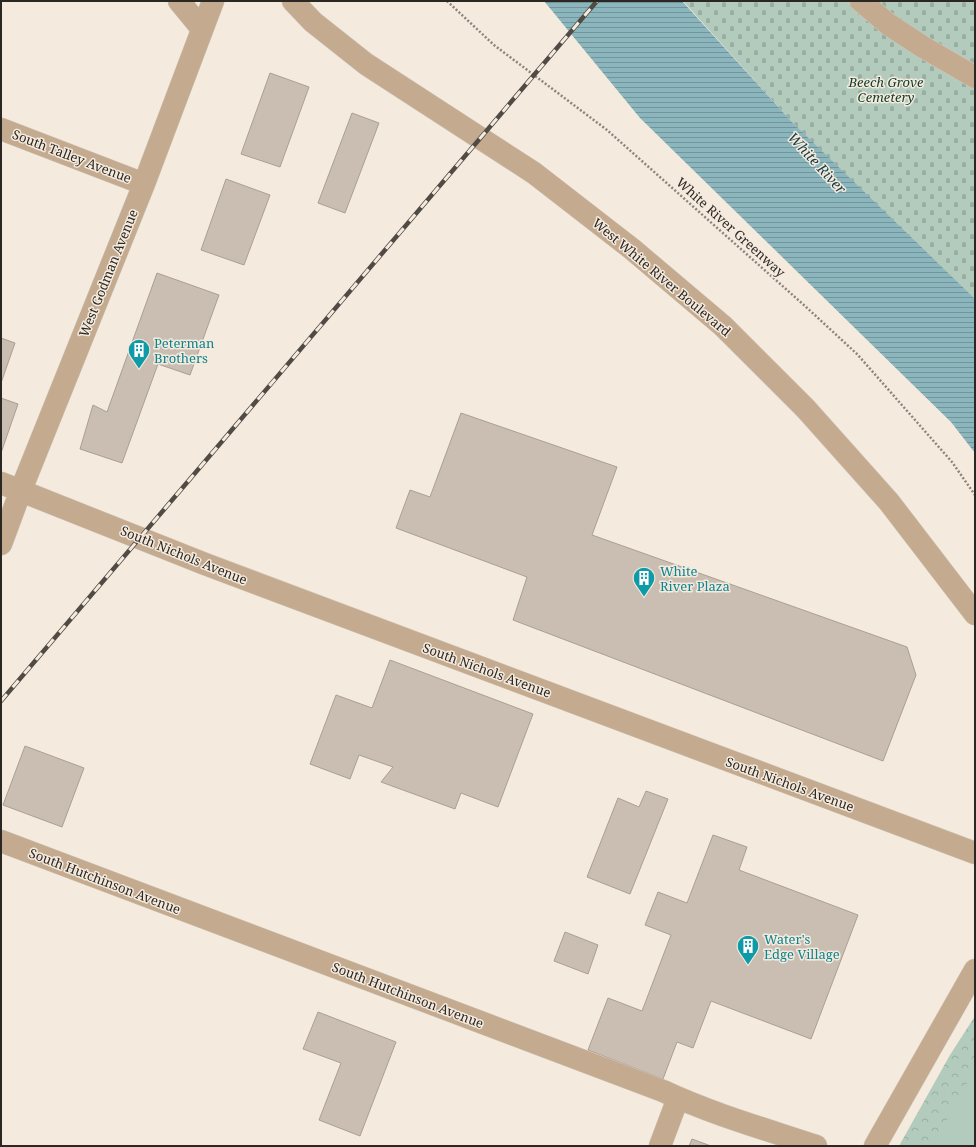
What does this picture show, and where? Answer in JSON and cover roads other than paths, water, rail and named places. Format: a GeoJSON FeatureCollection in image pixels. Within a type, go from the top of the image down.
{"type":"FeatureCollection","features":[{"type":"Feature","properties":{"kind":"street"},"geometry":{"type":"LineString","coordinates":[[179,1],[202,29]]}},
{"type":"Feature","properties":{"kind":"street","name":"West Godman Avenue"},"geometry":{"type":"LineString","coordinates":[[1,544],[21,490],[144,184],[213,1]]}},
{"type":"Feature","properties":{"kind":"street","name":"West White River Boulevard"},"geometry":{"type":"LineString","coordinates":[[293,1],[313,22],[366,64],[534,173],[632,249],[724,326],[806,409],[889,502],[975,614]]}},
{"type":"Feature","properties":{"kind":"street"},"geometry":{"type":"LineString","coordinates":[[861,1],[888,24],[923,47],[975,77]]}},
{"type":"Feature","properties":{"kind":"street","name":"South Talley Avenue"},"geometry":{"type":"LineString","coordinates":[[1,129],[144,184]]}},
{"type":"Feature","properties":{"kind":"street","name":"South Nichols Avenue"},"geometry":{"type":"LineString","coordinates":[[1,483],[212,567],[975,853]]}},
{"type":"Feature","properties":{"kind":"street","name":"South Hutchinson Avenue"},"geometry":{"type":"LineString","coordinates":[[1,841],[664,1091],[678,1098],[718,1113],[816,1146]]}},
{"type":"Feature","properties":{"kind":"street"},"geometry":{"type":"LineString","coordinates":[[875,1146],[975,970]]}},
{"type":"Feature","properties":{"kind":"street"},"geometry":{"type":"LineString","coordinates":[[660,1146],[678,1098]]}},
{"type":"Feature","properties":{"kind":"water","name":"White River"},"geometry":{"type":"Polygon","coordinates":[[[544,1],[682,1],[792,122],[975,299],[975,453],[951,422],[640,118],[544,1]]]}},
{"type":"Feature","properties":{"kind":"railway"},"geometry":{"type":"LineString","coordinates":[[1,701],[597,1]]}},
{"type":"Feature","properties":{"kind":"place","name":"Peterman Brothers"},"geometry":{"type":"Point","coordinates":[139,370]}},
{"type":"Feature","properties":{"kind":"place","name":"White River Plaza"},"geometry":{"type":"Point","coordinates":[644,598]}},
{"type":"Feature","properties":{"kind":"place","name":"Water's Edge Village"},"geometry":{"type":"Point","coordinates":[748,966]}},
{"type":"Feature","properties":{"kind":"park label","name":"Beech Grove Cemetery"},"geometry":{"type":"Point","coordinates":[886,90]}}]}
